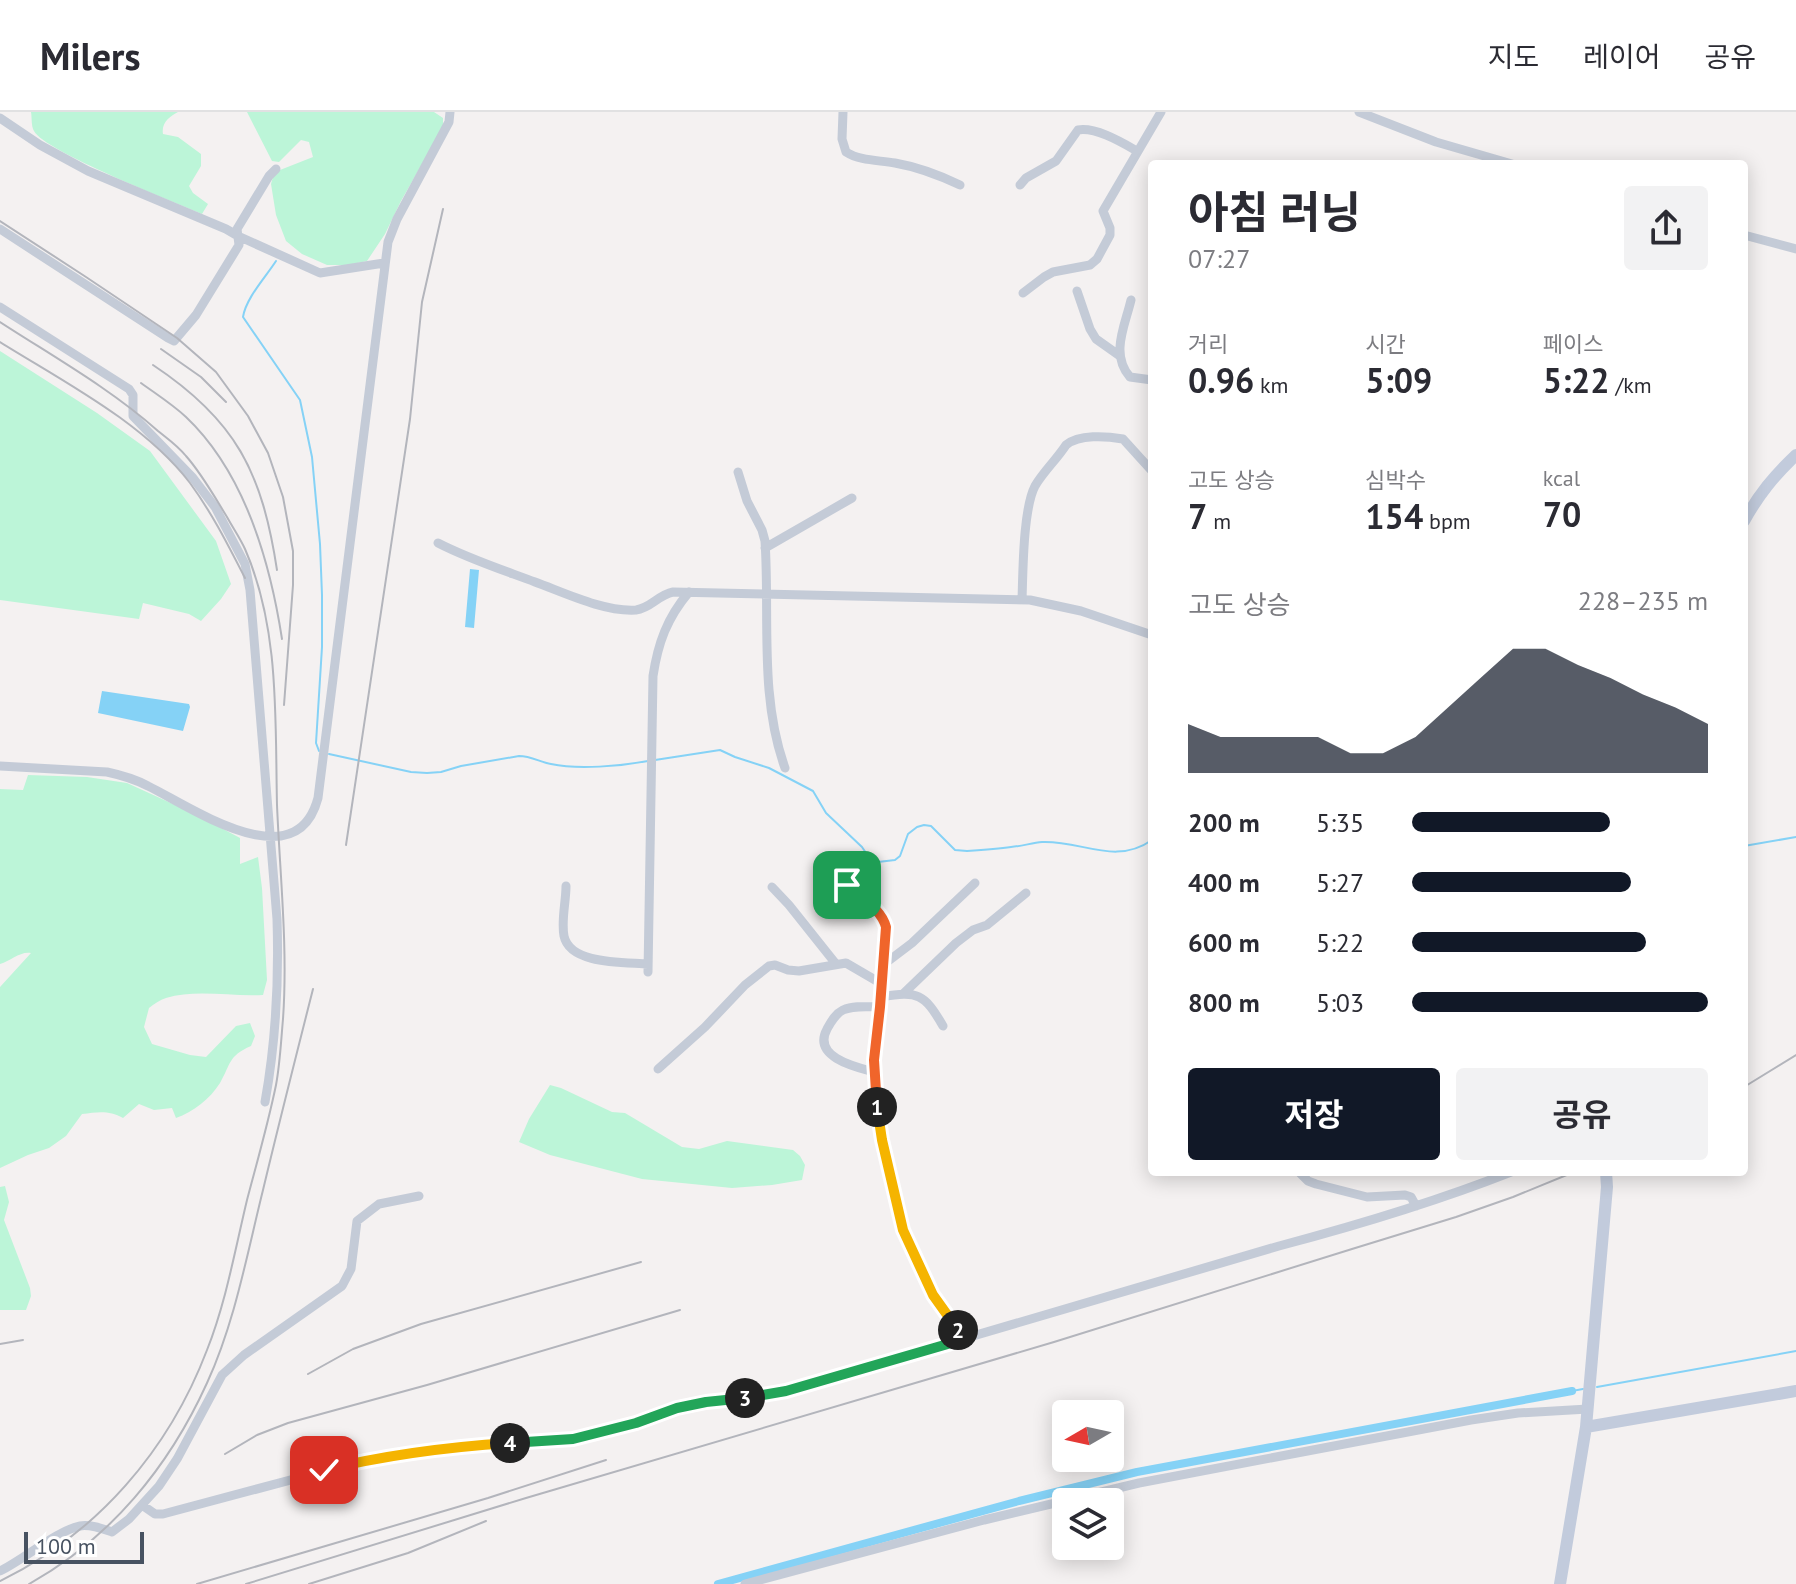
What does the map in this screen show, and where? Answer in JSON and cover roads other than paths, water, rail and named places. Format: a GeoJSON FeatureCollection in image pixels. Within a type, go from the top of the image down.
{"type":"FeatureCollection","features":[{"type":"Feature","properties":{"kind":"main road"},"geometry":{"type":"LineString","coordinates":[[1748,514],[1772,478],[1796,455]]}},
{"type":"Feature","properties":{"kind":"main road"},"geometry":{"type":"LineString","coordinates":[[1560,1584],[1586,1427],[1606,1176]]}},
{"type":"Feature","properties":{"kind":"main road"},"geometry":{"type":"LineString","coordinates":[[1586,1427],[1796,1391]]}},
{"type":"Feature","properties":{"kind":"street"},"geometry":{"type":"LineString","coordinates":[[0,766],[121,775],[152,787],[220,824],[269,837],[294,831],[311,818],[318,798],[324,753],[384,263],[392,232],[449,122],[450,112]]}},
{"type":"Feature","properties":{"kind":"street"},"geometry":{"type":"LineString","coordinates":[[843,112],[842,139],[846,152],[854,157],[936,173],[960,185]]}},
{"type":"Feature","properties":{"kind":"street"},"geometry":{"type":"LineString","coordinates":[[1023,293],[1053,272],[1090,265],[1097,259],[1110,235],[1103,211],[1161,112]]}},
{"type":"Feature","properties":{"kind":"street"},"geometry":{"type":"LineString","coordinates":[[1359,112],[1436,142],[1498,160]]}},
{"type":"Feature","properties":{"kind":"street"},"geometry":{"type":"LineString","coordinates":[[0,118],[40,145],[88,171],[226,229],[320,273],[384,263]]}},
{"type":"Feature","properties":{"kind":"street"},"geometry":{"type":"LineString","coordinates":[[1020,185],[1026,178],[1056,161],[1074,133],[1083,129],[1137,151]]}},
{"type":"Feature","properties":{"kind":"street"},"geometry":{"type":"LineString","coordinates":[[0,229],[174,341],[196,315],[239,245],[237,229],[276,169]]}},
{"type":"Feature","properties":{"kind":"street"},"geometry":{"type":"LineString","coordinates":[[1748,236],[1796,249]]}},
{"type":"Feature","properties":{"kind":"street"},"geometry":{"type":"LineString","coordinates":[[1077,291],[1096,339],[1120,356]]}},
{"type":"Feature","properties":{"kind":"street"},"geometry":{"type":"LineString","coordinates":[[1131,300],[1120,338],[1120,356],[1130,377],[1148,379]]}},
{"type":"Feature","properties":{"kind":"street"},"geometry":{"type":"LineString","coordinates":[[0,307],[129,389],[133,395],[133,416],[193,478],[215,507],[245,564],[249,581],[277,919],[278,974],[273,1052],[265,1102]]}},
{"type":"Feature","properties":{"kind":"street"},"geometry":{"type":"LineString","coordinates":[[1022,600],[1032,493],[1066,445],[1079,439],[1123,439],[1148,467]]}},
{"type":"Feature","properties":{"kind":"street"},"geometry":{"type":"LineString","coordinates":[[738,472],[747,501],[762,530],[765,548],[769,686],[774,725],[785,768]]}},
{"type":"Feature","properties":{"kind":"street"},"geometry":{"type":"LineString","coordinates":[[765,548],[852,498]]}},
{"type":"Feature","properties":{"kind":"street"},"geometry":{"type":"LineString","coordinates":[[438,543],[591,603],[633,610],[651,605],[663,594],[689,592],[1022,600],[1081,611],[1148,634]]}},
{"type":"Feature","properties":{"kind":"street"},"geometry":{"type":"LineString","coordinates":[[566,886],[563,926],[565,941],[571,949],[592,959],[648,968],[653,676],[657,650],[675,608],[689,592]]}},
{"type":"Feature","properties":{"kind":"street"},"geometry":{"type":"LineString","coordinates":[[837,873],[854,893],[876,909],[886,927],[874,1072],[877,1114],[903,1230],[933,1295],[965,1339]]}},
{"type":"Feature","properties":{"kind":"street"},"geometry":{"type":"LineString","coordinates":[[883,965],[912,943],[975,883]]}},
{"type":"Feature","properties":{"kind":"street"},"geometry":{"type":"LineString","coordinates":[[772,887],[836,964]]}},
{"type":"Feature","properties":{"kind":"street"},"geometry":{"type":"LineString","coordinates":[[874,1072],[838,1060],[824,1045],[823,1037],[836,1015],[843,1010],[881,1002],[904,993],[956,943],[973,930],[987,925],[1026,893]]}},
{"type":"Feature","properties":{"kind":"street"},"geometry":{"type":"LineString","coordinates":[[658,1069],[769,966],[799,971],[846,963],[882,984]]}},
{"type":"Feature","properties":{"kind":"street"},"geometry":{"type":"LineString","coordinates":[[904,993],[917,995],[924,1000],[943,1026]]}},
{"type":"Feature","properties":{"kind":"street"},"geometry":{"type":"LineString","coordinates":[[1303,1176],[1316,1184],[1367,1197],[1405,1195],[1411,1197],[1416,1206]]}},
{"type":"Feature","properties":{"kind":"street"},"geometry":{"type":"LineString","coordinates":[[142,1505],[155,1514],[163,1514],[372,1459],[429,1450],[573,1439],[692,1405],[786,1391],[1355,1226],[1500,1176]]}},
{"type":"Feature","properties":{"kind":"street"},"geometry":{"type":"LineString","coordinates":[[0,1571],[82,1525],[112,1532],[129,1519],[159,1486],[177,1459],[222,1375],[244,1355],[342,1286],[351,1269],[357,1221],[379,1204],[419,1196]]}},
{"type":"Feature","properties":{"kind":"street"},"geometry":{"type":"LineString","coordinates":[[745,1584],[984,1520],[1139,1483],[1471,1420],[1530,1412],[1588,1409]]}},
{"type":"Feature","properties":{"kind":"water"},"geometry":{"type":"Polygon","coordinates":[[[470,569],[479,570],[474,628],[465,627],[470,569]]]}},
{"type":"Feature","properties":{"kind":"water"},"geometry":{"type":"Polygon","coordinates":[[[102,691],[189,704],[183,731],[98,713],[102,691]]]}},
{"type":"Feature","properties":{"kind":"waterway"},"geometry":{"type":"LineString","coordinates":[[276,261],[252,295],[243,317],[300,400],[312,457],[322,595],[316,743],[319,751]]}},
{"type":"Feature","properties":{"kind":"waterway"},"geometry":{"type":"LineString","coordinates":[[655,760],[720,750],[769,768],[813,791],[826,813],[862,847],[870,859],[878,862],[895,860],[900,856],[908,834],[924,825],[931,826],[955,850],[967,851],[1056,842],[1111,852],[1125,851],[1148,842]]}},
{"type":"Feature","properties":{"kind":"waterway"},"geometry":{"type":"LineString","coordinates":[[329,754],[427,773],[519,756],[574,767],[648,761]]}},
{"type":"Feature","properties":{"kind":"waterway"},"geometry":{"type":"LineString","coordinates":[[1748,845],[1796,837]]}},
{"type":"Feature","properties":{"kind":"waterway"},"geometry":{"type":"LineString","coordinates":[[1597,1387],[1796,1351]]}},
{"type":"Feature","properties":{"kind":"waterway"},"geometry":{"type":"LineString","coordinates":[[1572,1391],[1583,1389]]}},
{"type":"Feature","properties":{"kind":"waterway"},"geometry":{"type":"LineString","coordinates":[[718,1584],[1019,1501],[1137,1472],[1572,1391]]}},
{"type":"Feature","properties":{"kind":"railway"},"geometry":{"type":"LineString","coordinates":[[346,845],[410,419],[422,302],[443,209]]}},
{"type":"Feature","properties":{"kind":"railway"},"geometry":{"type":"LineString","coordinates":[[0,221],[177,338],[216,372],[248,416],[268,453],[283,497],[293,551],[284,705]]}},
{"type":"Feature","properties":{"kind":"railway"},"geometry":{"type":"LineString","coordinates":[[0,322],[102,387],[176,446],[203,478],[245,549],[256,579],[270,643],[285,966],[283,1019],[273,1100],[220,1313],[191,1387],[150,1455],[98,1514],[35,1562],[0,1581]]}},
{"type":"Feature","properties":{"kind":"railway"},"geometry":{"type":"LineString","coordinates":[[0,342],[126,422],[171,461],[205,506],[245,578]]}},
{"type":"Feature","properties":{"kind":"railway"},"geometry":{"type":"LineString","coordinates":[[161,349],[201,377],[226,402]]}},
{"type":"Feature","properties":{"kind":"railway"},"geometry":{"type":"LineString","coordinates":[[153,365],[205,406],[240,451],[263,504],[277,570]]}},
{"type":"Feature","properties":{"kind":"railway"},"geometry":{"type":"LineString","coordinates":[[141,383],[181,412],[206,439],[239,491],[262,549],[282,639]]}},
{"type":"Feature","properties":{"kind":"railway"},"geometry":{"type":"LineString","coordinates":[[29,1584],[86,1545],[134,1498],[175,1444],[207,1383],[240,1288],[313,989]]}},
{"type":"Feature","properties":{"kind":"railway"},"geometry":{"type":"LineString","coordinates":[[1748,1085],[1796,1055]]}},
{"type":"Feature","properties":{"kind":"railway"},"geometry":{"type":"LineString","coordinates":[[246,1584],[1054,1342],[1456,1217],[1564,1176]]}},
{"type":"Feature","properties":{"kind":"railway"},"geometry":{"type":"LineString","coordinates":[[308,1374],[353,1349],[421,1324],[641,1262]]}},
{"type":"Feature","properties":{"kind":"railway"},"geometry":{"type":"LineString","coordinates":[[225,1454],[257,1435],[288,1423],[680,1310]]}},
{"type":"Feature","properties":{"kind":"railway"},"geometry":{"type":"LineString","coordinates":[[0,1344],[23,1340]]}},
{"type":"Feature","properties":{"kind":"railway"},"geometry":{"type":"LineString","coordinates":[[197,1584],[606,1460]]}},
{"type":"Feature","properties":{"kind":"railway"},"geometry":{"type":"LineString","coordinates":[[309,1584],[408,1553],[486,1521]]}}]}
